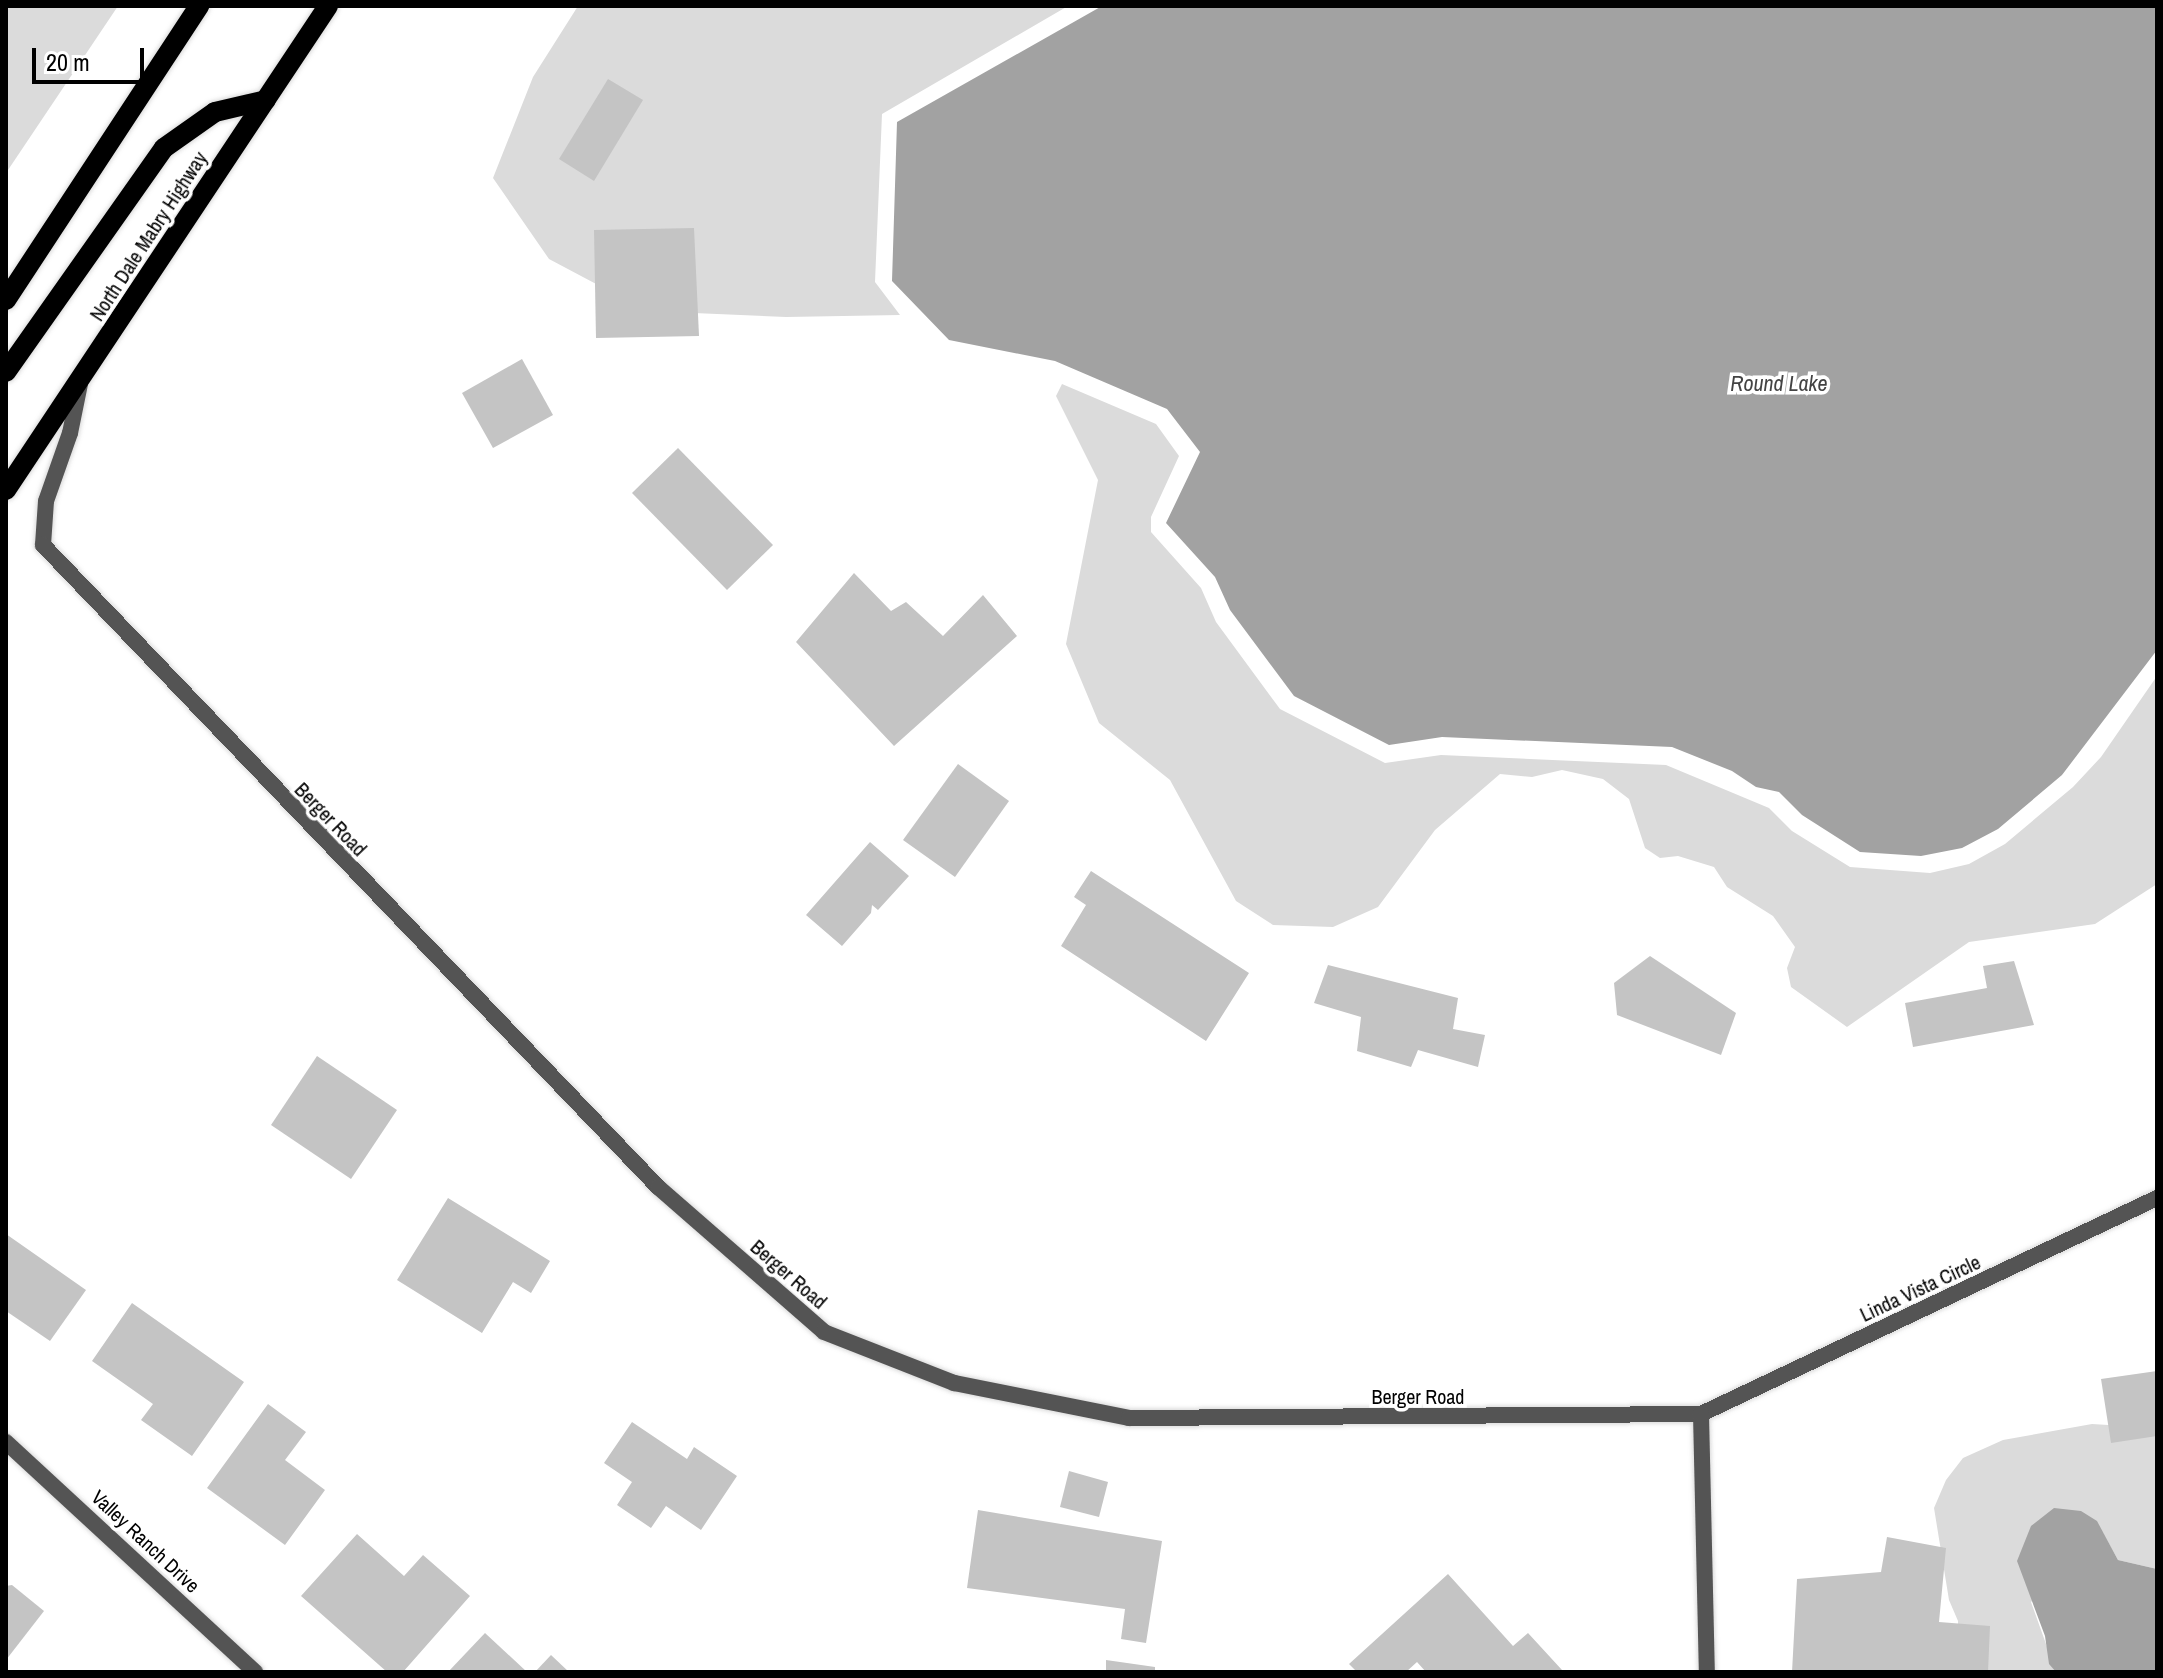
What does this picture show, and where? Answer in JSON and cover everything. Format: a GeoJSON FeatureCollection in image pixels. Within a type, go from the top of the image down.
{"type":"FeatureCollection","features":[{"type":"Feature","properties":{"kind":"main road"},"geometry":{"type":"LineString","coordinates":[[6,300],[199,6]]}},
{"type":"Feature","properties":{"kind":"main road","name":"North Dale Mabry Highway"},"geometry":{"type":"LineString","coordinates":[[6,490],[328,6]]}},
{"type":"Feature","properties":{"kind":"main road"},"geometry":{"type":"LineString","coordinates":[[6,372],[164,148],[215,112],[266,100]]}},
{"type":"Feature","properties":{"kind":"street","name":"Berger Road"},"geometry":{"type":"LineString","coordinates":[[80,383],[70,433],[46,501],[43,545],[658,1187],[824,1332],[954,1383],[1129,1418],[1701,1414]]}},
{"type":"Feature","properties":{"kind":"street","name":"Linda Vista Circle"},"geometry":{"type":"LineString","coordinates":[[1701,1414],[2157,1198]]}},
{"type":"Feature","properties":{"kind":"street"},"geometry":{"type":"LineString","coordinates":[[1701,1414],[1707,1672]]}},
{"type":"Feature","properties":{"kind":"street","name":"Valley Ranch Drive"},"geometry":{"type":"LineString","coordinates":[[6,1442],[255,1672]]}},
{"type":"Feature","properties":{"kind":"shaded area"},"geometry":{"type":"Polygon","coordinates":[[[6,6],[118,6],[6,173],[6,6]]]}},
{"type":"Feature","properties":{"kind":"shaded area"},"geometry":{"type":"Polygon","coordinates":[[[578,6],[1068,6],[882,114],[875,282],[900,315],[786,317],[647,311],[549,259],[493,178],[533,77],[578,6]]]}},
{"type":"Feature","properties":{"kind":"shaded area"},"geometry":{"type":"Polygon","coordinates":[[[1062,384],[1156,424],[1179,456],[1151,517],[1151,532],[1201,588],[1216,622],[1280,709],[1385,763],[1441,755],[1666,765],[1769,808],[1792,831],[1850,867],[1930,873],[1969,864],[2005,844],[2073,787],[2101,757],[2157,676],[2157,884],[2095,924],[1969,942],[1847,1027],[1791,987],[1787,968],[1795,947],[1773,916],[1727,887],[1714,867],[1678,856],[1660,858],[1645,848],[1629,799],[1603,779],[1562,770],[1532,777],[1500,774],[1435,830],[1378,907],[1333,927],[1273,925],[1236,901],[1170,780],[1099,723],[1066,644],[1098,480],[1056,396],[1062,384]]]}},
{"type":"Feature","properties":{"kind":"shaded area"},"geometry":{"type":"Polygon","coordinates":[[[2092,1424],[2157,1428],[2157,1569],[2118,1560],[2103,1533],[2031,1602],[2056,1672],[1958,1672],[1958,1621],[1949,1600],[1934,1508],[1946,1480],[1963,1458],[2003,1440],[2092,1424]]]}},
{"type":"Feature","properties":{"kind":"water","name":"Round Lake"},"geometry":{"type":"Polygon","coordinates":[[[1102,6],[2157,6],[2157,650],[2062,775],[1998,829],[1962,848],[1921,856],[1860,852],[1802,815],[1779,792],[1756,787],[1732,771],[1672,747],[1442,737],[1389,745],[1294,696],[1230,610],[1215,577],[1166,523],[1200,452],[1167,409],[1055,361],[949,340],[892,281],[897,122],[1102,6]]]}},
{"type":"Feature","properties":{"kind":"water"},"geometry":{"type":"Polygon","coordinates":[[[2054,1508],[2081,1511],[2097,1521],[2118,1560],[2157,1569],[2157,1672],[2056,1672],[2049,1664],[2045,1636],[2017,1561],[2031,1526],[2054,1508]]]}},
{"type":"Feature","properties":{"kind":"building"},"geometry":{"type":"Polygon","coordinates":[[[608,79],[643,100],[594,181],[559,159],[608,79]]]}},
{"type":"Feature","properties":{"kind":"building"},"geometry":{"type":"Polygon","coordinates":[[[694,228],[699,336],[596,338],[594,230],[694,228]]]}},
{"type":"Feature","properties":{"kind":"building"},"geometry":{"type":"Polygon","coordinates":[[[522,359],[553,415],[493,448],[462,393],[522,359]]]}},
{"type":"Feature","properties":{"kind":"building"},"geometry":{"type":"Polygon","coordinates":[[[678,448],[773,545],[727,590],[632,493],[678,448]]]}},
{"type":"Feature","properties":{"kind":"building"},"geometry":{"type":"Polygon","coordinates":[[[854,573],[891,611],[906,602],[943,636],[983,595],[1017,636],[894,746],[796,642],[854,573]]]}},
{"type":"Feature","properties":{"kind":"building"},"geometry":{"type":"Polygon","coordinates":[[[958,764],[1009,801],[955,877],[903,840],[958,764]]]}},
{"type":"Feature","properties":{"kind":"building"},"geometry":{"type":"Polygon","coordinates":[[[870,842],[909,876],[878,910],[872,905],[871,913],[842,946],[806,915],[870,842]]]}},
{"type":"Feature","properties":{"kind":"building"},"geometry":{"type":"Polygon","coordinates":[[[1091,871],[1249,973],[1206,1041],[1061,946],[1086,905],[1074,897],[1091,871]]]}},
{"type":"Feature","properties":{"kind":"building"},"geometry":{"type":"Polygon","coordinates":[[[1650,956],[1736,1013],[1721,1055],[1617,1015],[1614,983],[1650,956]]]}},
{"type":"Feature","properties":{"kind":"building"},"geometry":{"type":"Polygon","coordinates":[[[2014,961],[2034,1025],[1913,1047],[1905,1003],[1987,988],[1983,966],[2014,961]]]}},
{"type":"Feature","properties":{"kind":"building"},"geometry":{"type":"Polygon","coordinates":[[[1328,965],[1458,998],[1453,1029],[1485,1035],[1478,1067],[1418,1050],[1411,1067],[1357,1051],[1361,1017],[1314,1003],[1328,965]]]}},
{"type":"Feature","properties":{"kind":"building"},"geometry":{"type":"Polygon","coordinates":[[[317,1056],[397,1110],[351,1179],[271,1125],[317,1056]]]}},
{"type":"Feature","properties":{"kind":"building"},"geometry":{"type":"Polygon","coordinates":[[[448,1198],[550,1261],[531,1293],[513,1282],[482,1333],[397,1280],[448,1198]]]}},
{"type":"Feature","properties":{"kind":"building"},"geometry":{"type":"Polygon","coordinates":[[[6,1234],[86,1290],[50,1341],[6,1311],[6,1234]]]}},
{"type":"Feature","properties":{"kind":"building"},"geometry":{"type":"Polygon","coordinates":[[[132,1303],[244,1382],[192,1456],[141,1420],[153,1404],[92,1361],[132,1303]]]}},
{"type":"Feature","properties":{"kind":"building"},"geometry":{"type":"Polygon","coordinates":[[[2157,1371],[2157,1436],[2111,1443],[2101,1379],[2157,1371]]]}},
{"type":"Feature","properties":{"kind":"building"},"geometry":{"type":"Polygon","coordinates":[[[268,1404],[306,1432],[285,1460],[325,1490],[285,1545],[207,1488],[268,1404]]]}},
{"type":"Feature","properties":{"kind":"building"},"geometry":{"type":"Polygon","coordinates":[[[632,1422],[687,1459],[694,1447],[737,1476],[701,1530],[666,1506],[651,1528],[617,1505],[632,1482],[604,1463],[632,1422]]]}},
{"type":"Feature","properties":{"kind":"building"},"geometry":{"type":"Polygon","coordinates":[[[1069,1471],[1108,1482],[1099,1517],[1060,1507],[1069,1471]]]}},
{"type":"Feature","properties":{"kind":"building"},"geometry":{"type":"Polygon","coordinates":[[[978,1510],[1162,1541],[1146,1643],[1121,1639],[1125,1609],[967,1588],[978,1510]]]}},
{"type":"Feature","properties":{"kind":"building"},"geometry":{"type":"Polygon","coordinates":[[[357,1534],[404,1576],[423,1555],[470,1596],[403,1672],[387,1672],[301,1596],[357,1534]]]}},
{"type":"Feature","properties":{"kind":"building"},"geometry":{"type":"Polygon","coordinates":[[[1887,1537],[1946,1548],[1939,1622],[1990,1626],[1988,1672],[1792,1672],[1797,1579],[1881,1572],[1887,1537]]]}},
{"type":"Feature","properties":{"kind":"building"},"geometry":{"type":"Polygon","coordinates":[[[1448,1574],[1513,1646],[1528,1633],[1562,1670],[1426,1672],[1417,1662],[1406,1672],[1357,1672],[1349,1664],[1448,1574]]]}},
{"type":"Feature","properties":{"kind":"building"},"geometry":{"type":"Polygon","coordinates":[[[12,1585],[44,1611],[6,1660],[6,1586],[12,1585]]]}},
{"type":"Feature","properties":{"kind":"building"},"geometry":{"type":"Polygon","coordinates":[[[485,1633],[527,1672],[448,1672],[485,1633]]]}},
{"type":"Feature","properties":{"kind":"building"},"geometry":{"type":"Polygon","coordinates":[[[551,1655],[569,1672],[535,1672],[551,1655]]]}},
{"type":"Feature","properties":{"kind":"building"},"geometry":{"type":"Polygon","coordinates":[[[1106,1660],[1155,1667],[1155,1672],[1106,1672],[1106,1660]]]}}]}
